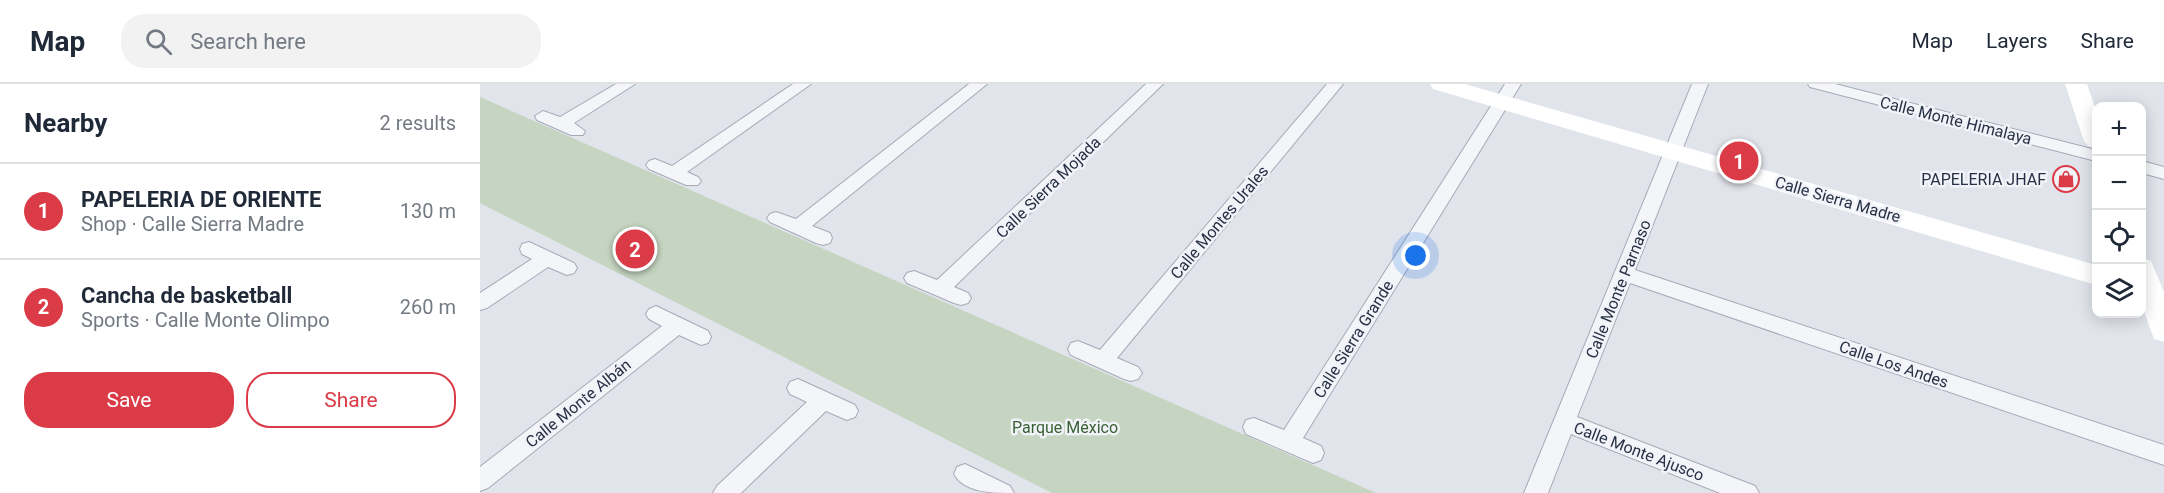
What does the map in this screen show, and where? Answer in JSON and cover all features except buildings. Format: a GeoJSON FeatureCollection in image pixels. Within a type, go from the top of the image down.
{"type":"FeatureCollection","features":[{"type":"Feature","properties":{"kind":"street"},"geometry":{"type":"LineString","coordinates":[[561,123],[627,84]]}},
{"type":"Feature","properties":{"kind":"street"},"geometry":{"type":"LineString","coordinates":[[673,173],[803,84]]}},
{"type":"Feature","properties":{"kind":"street"},"geometry":{"type":"LineString","coordinates":[[799,227],[979,84]]}},
{"type":"Feature","properties":{"kind":"street","name":"Calle Sierra Mojada"},"geometry":{"type":"LineString","coordinates":[[940,289],[1155,84]]}},
{"type":"Feature","properties":{"kind":"street","name":"Calle Montes Urales"},"geometry":{"type":"LineString","coordinates":[[1103,360],[1335,84]]}},
{"type":"Feature","properties":{"kind":"street","name":"Calle Sierra Madre"},"geometry":{"type":"LineString","coordinates":[[1441,84],[1507,93],[1673,152],[2092,274]]}},
{"type":"Feature","properties":{"kind":"street","name":"Calle Monte Parnaso"},"geometry":{"type":"LineString","coordinates":[[1536,493],[1700,84]]}},
{"type":"Feature","properties":{"kind":"street","name":"Calle Monte Himalaya"},"geometry":{"type":"LineString","coordinates":[[1816,84],[2092,155]]}},
{"type":"Feature","properties":{"kind":"street"},"geometry":{"type":"LineString","coordinates":[[2076,84],[2092,127]]}},
{"type":"Feature","properties":{"kind":"street","name":"Calle Sierra Grande"},"geometry":{"type":"LineString","coordinates":[[1289,442],[1507,93]]}},
{"type":"Feature","properties":{"kind":"street"},"geometry":{"type":"LineString","coordinates":[[543,116],[577,131]]}},
{"type":"Feature","properties":{"kind":"street"},"geometry":{"type":"LineString","coordinates":[[655,165],[692,181]]}},
{"type":"Feature","properties":{"kind":"street"},"geometry":{"type":"LineString","coordinates":[[2146,168],[2164,173]]}},
{"type":"Feature","properties":{"kind":"street"},"geometry":{"type":"LineString","coordinates":[[776,218],[823,238]]}},
{"type":"Feature","properties":{"kind":"street"},"geometry":{"type":"LineString","coordinates":[[529,249],[567,268]]}},
{"type":"Feature","properties":{"kind":"street"},"geometry":{"type":"LineString","coordinates":[[480,303],[547,258]]}},
{"type":"Feature","properties":{"kind":"street","name":"Calle Los Andes"},"geometry":{"type":"LineString","coordinates":[[1624,274],[2164,455]]}},
{"type":"Feature","properties":{"kind":"street"},"geometry":{"type":"LineString","coordinates":[[914,278],[961,298]]}},
{"type":"Feature","properties":{"kind":"street"},"geometry":{"type":"LineString","coordinates":[[2149,285],[2164,331]]}},
{"type":"Feature","properties":{"kind":"street"},"geometry":{"type":"LineString","coordinates":[[656,314],[701,337]]}},
{"type":"Feature","properties":{"kind":"street","name":"Calle Monte Albán"},"geometry":{"type":"LineString","coordinates":[[480,481],[677,325]]}},
{"type":"Feature","properties":{"kind":"street"},"geometry":{"type":"LineString","coordinates":[[1078,349],[1131,373]]}},
{"type":"Feature","properties":{"kind":"street"},"geometry":{"type":"LineString","coordinates":[[798,388],[847,411]]}},
{"type":"Feature","properties":{"kind":"street"},"geometry":{"type":"LineString","coordinates":[[725,493],[823,400]]}},
{"type":"Feature","properties":{"kind":"street","name":"Calle Monte Ajusco"},"geometry":{"type":"LineString","coordinates":[[1565,422],[1747,493]]}},
{"type":"Feature","properties":{"kind":"street"},"geometry":{"type":"LineString","coordinates":[[1254,427],[1313,453]]}},
{"type":"Feature","properties":{"kind":"street"},"geometry":{"type":"LineString","coordinates":[[965,474],[996,492]]}},
{"type":"Feature","properties":{"kind":"green space","name":"Parque México"},"geometry":{"type":"Polygon","coordinates":[[[480,97],[1376,493],[1052,493],[480,203],[480,97]]]}},
{"type":"Feature","properties":{"kind":"place","name":"PAPELERIA DE ORIENTE"},"geometry":{"type":"Point","coordinates":[1739,161]}},
{"type":"Feature","properties":{"kind":"place","name":"PAPELERIA JHAF"},"geometry":{"type":"Point","coordinates":[2066,179]}},
{"type":"Feature","properties":{"kind":"place","name":"Cancha de basketball"},"geometry":{"type":"Point","coordinates":[635,249]}}]}
